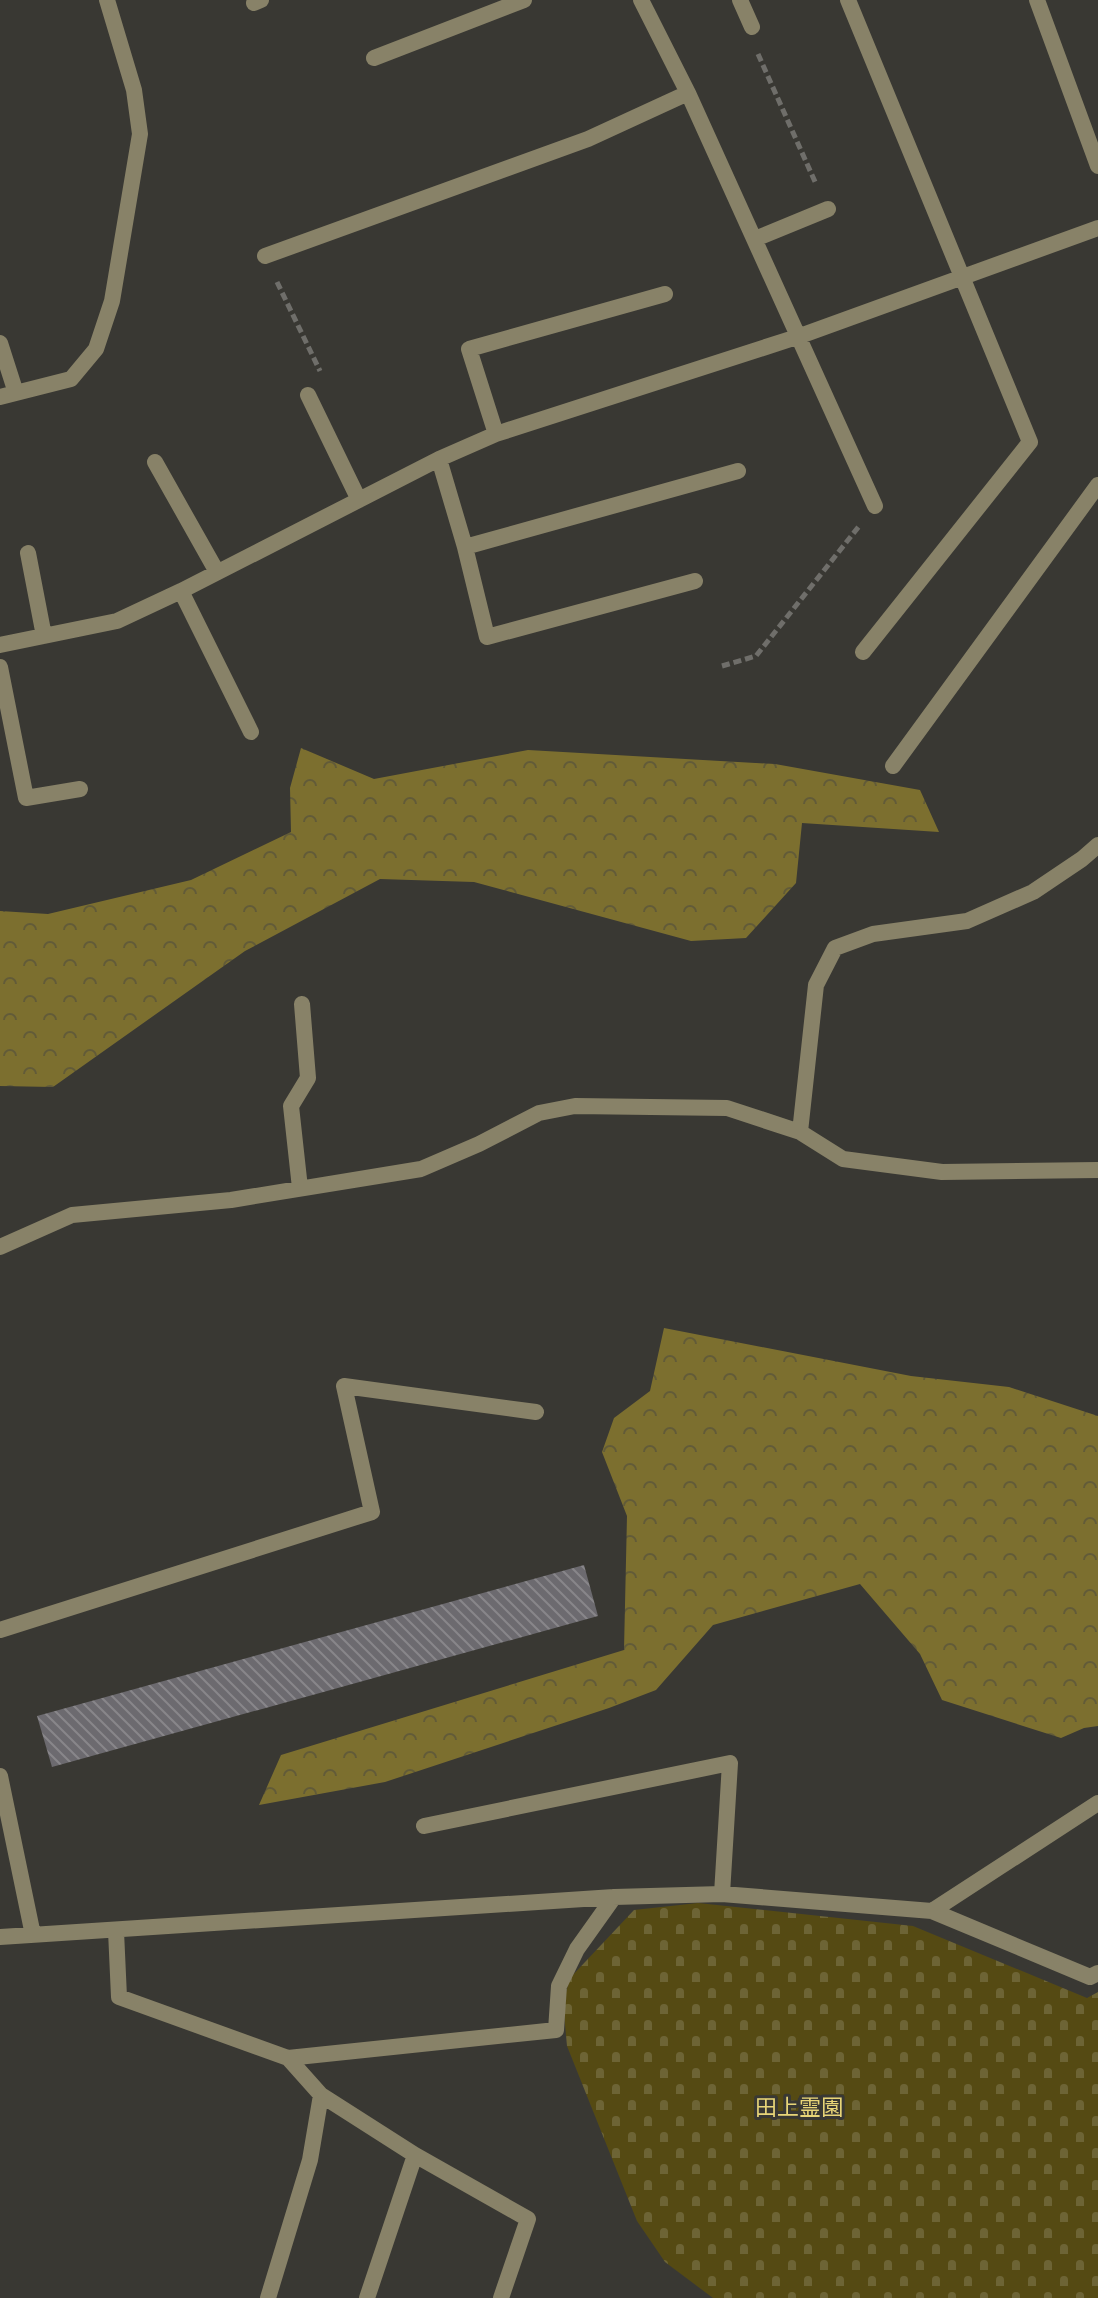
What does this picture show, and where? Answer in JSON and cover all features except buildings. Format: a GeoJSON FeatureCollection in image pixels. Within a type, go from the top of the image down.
{"type":"FeatureCollection","features":[{"type":"Feature","properties":{"kind":"street"},"geometry":{"type":"LineString","coordinates":[[0,343],[8,395],[71,379],[96,349],[112,301],[140,134],[134,90],[107,0]]}},
{"type":"Feature","properties":{"kind":"street"},"geometry":{"type":"LineString","coordinates":[[374,58],[524,0]]}},
{"type":"Feature","properties":{"kind":"street"},"geometry":{"type":"LineString","coordinates":[[641,0],[688,93],[875,506]]}},
{"type":"Feature","properties":{"kind":"street"},"geometry":{"type":"LineString","coordinates":[[740,0],[752,27]]}},
{"type":"Feature","properties":{"kind":"street"},"geometry":{"type":"LineString","coordinates":[[848,0],[1030,442],[863,652]]}},
{"type":"Feature","properties":{"kind":"street"},"geometry":{"type":"LineString","coordinates":[[1037,0],[1098,166]]}},
{"type":"Feature","properties":{"kind":"street"},"geometry":{"type":"LineString","coordinates":[[265,256],[588,139],[688,93]]}},
{"type":"Feature","properties":{"kind":"street"},"geometry":{"type":"LineString","coordinates":[[755,239],[828,209]]}},
{"type":"Feature","properties":{"kind":"street"},"geometry":{"type":"LineString","coordinates":[[0,645],[117,621],[439,459],[496,434],[800,336],[1098,228]]}},
{"type":"Feature","properties":{"kind":"street"},"geometry":{"type":"LineString","coordinates":[[496,434],[469,349],[665,294]]}},
{"type":"Feature","properties":{"kind":"street"},"geometry":{"type":"LineString","coordinates":[[308,395],[359,500]]}},
{"type":"Feature","properties":{"kind":"street"},"geometry":{"type":"LineString","coordinates":[[439,459],[487,637],[695,581]]}},
{"type":"Feature","properties":{"kind":"street"},"geometry":{"type":"LineString","coordinates":[[155,462],[217,572]]}},
{"type":"Feature","properties":{"kind":"street"},"geometry":{"type":"LineString","coordinates":[[465,547],[738,471]]}},
{"type":"Feature","properties":{"kind":"street"},"geometry":{"type":"LineString","coordinates":[[893,766],[1098,485]]}},
{"type":"Feature","properties":{"kind":"street"},"geometry":{"type":"LineString","coordinates":[[28,553],[44,636]]}},
{"type":"Feature","properties":{"kind":"street"},"geometry":{"type":"LineString","coordinates":[[181,591],[251,732]]}},
{"type":"Feature","properties":{"kind":"street"},"geometry":{"type":"LineString","coordinates":[[0,667],[26,798],[80,789]]}},
{"type":"Feature","properties":{"kind":"street"},"geometry":{"type":"LineString","coordinates":[[800,1132],[816,985],[835,948],[873,934],[967,921],[1033,892],[1098,845]]}},
{"type":"Feature","properties":{"kind":"street"},"geometry":{"type":"LineString","coordinates":[[300,1188],[291,1106],[308,1078],[302,1004]]}},
{"type":"Feature","properties":{"kind":"street"},"geometry":{"type":"LineString","coordinates":[[0,1247],[72,1215],[231,1200],[421,1169],[539,1113],[575,1106],[727,1108],[800,1132],[843,1159],[942,1172],[1098,1170]]}},
{"type":"Feature","properties":{"kind":"street"},"geometry":{"type":"LineString","coordinates":[[0,1630],[372,1512],[344,1386],[536,1412]]}},
{"type":"Feature","properties":{"kind":"street"},"geometry":{"type":"LineString","coordinates":[[424,1826],[730,1763],[722,1894]]}},
{"type":"Feature","properties":{"kind":"street"},"geometry":{"type":"LineString","coordinates":[[0,1776],[33,1935]]}},
{"type":"Feature","properties":{"kind":"street"},"geometry":{"type":"LineString","coordinates":[[932,1911],[1098,1803]]}},
{"type":"Feature","properties":{"kind":"street"},"geometry":{"type":"LineString","coordinates":[[0,1937],[614,1897],[722,1894],[932,1911],[1090,1977],[1098,1973]]}},
{"type":"Feature","properties":{"kind":"street"},"geometry":{"type":"LineString","coordinates":[[116,1931],[119,1997],[288,2058],[556,2030],[559,1986],[577,1949],[614,1897]]}},
{"type":"Feature","properties":{"kind":"street"},"geometry":{"type":"LineString","coordinates":[[288,2058],[321,2095],[415,2155],[528,2219],[501,2298]]}},
{"type":"Feature","properties":{"kind":"street"},"geometry":{"type":"LineString","coordinates":[[268,2298],[310,2160],[321,2095]]}},
{"type":"Feature","properties":{"kind":"street"},"geometry":{"type":"LineString","coordinates":[[367,2298],[415,2155]]}},
{"type":"Feature","properties":{"kind":"path"},"geometry":{"type":"LineString","coordinates":[[752,27],[750,36],[828,209]]}},
{"type":"Feature","properties":{"kind":"path"},"geometry":{"type":"LineString","coordinates":[[265,256],[321,373],[307,381],[308,395]]}},
{"type":"Feature","properties":{"kind":"path"},"geometry":{"type":"LineString","coordinates":[[722,666],[756,656],[875,506]]}},
{"type":"Feature","properties":{"kind":"green space"},"geometry":{"type":"Polygon","coordinates":[[[301,748],[374,779],[528,750],[775,764],[920,790],[939,832],[802,823],[796,883],[746,938],[691,941],[474,882],[380,879],[245,951],[53,1087],[0,1086],[0,911],[48,914],[191,880],[291,832],[290,788],[301,748]]]}},
{"type":"Feature","properties":{"kind":"green space"},"geometry":{"type":"Polygon","coordinates":[[[664,1328],[911,1376],[1009,1387],[1098,1416],[1098,1726],[1084,1728],[1061,1738],[942,1700],[920,1654],[860,1584],[713,1625],[656,1690],[609,1708],[385,1782],[259,1805],[281,1755],[624,1650],[627,1516],[602,1452],[614,1418],[650,1391],[664,1328]]]}},
{"type":"Feature","properties":{"kind":"green space","name":"田上霊園"},"geometry":{"type":"Polygon","coordinates":[[[698,1903],[913,1926],[1087,1998],[1098,1992],[1098,2298],[713,2298],[665,2262],[637,2221],[567,2046],[563,2003],[570,1978],[634,1910],[698,1903]]]}}]}
